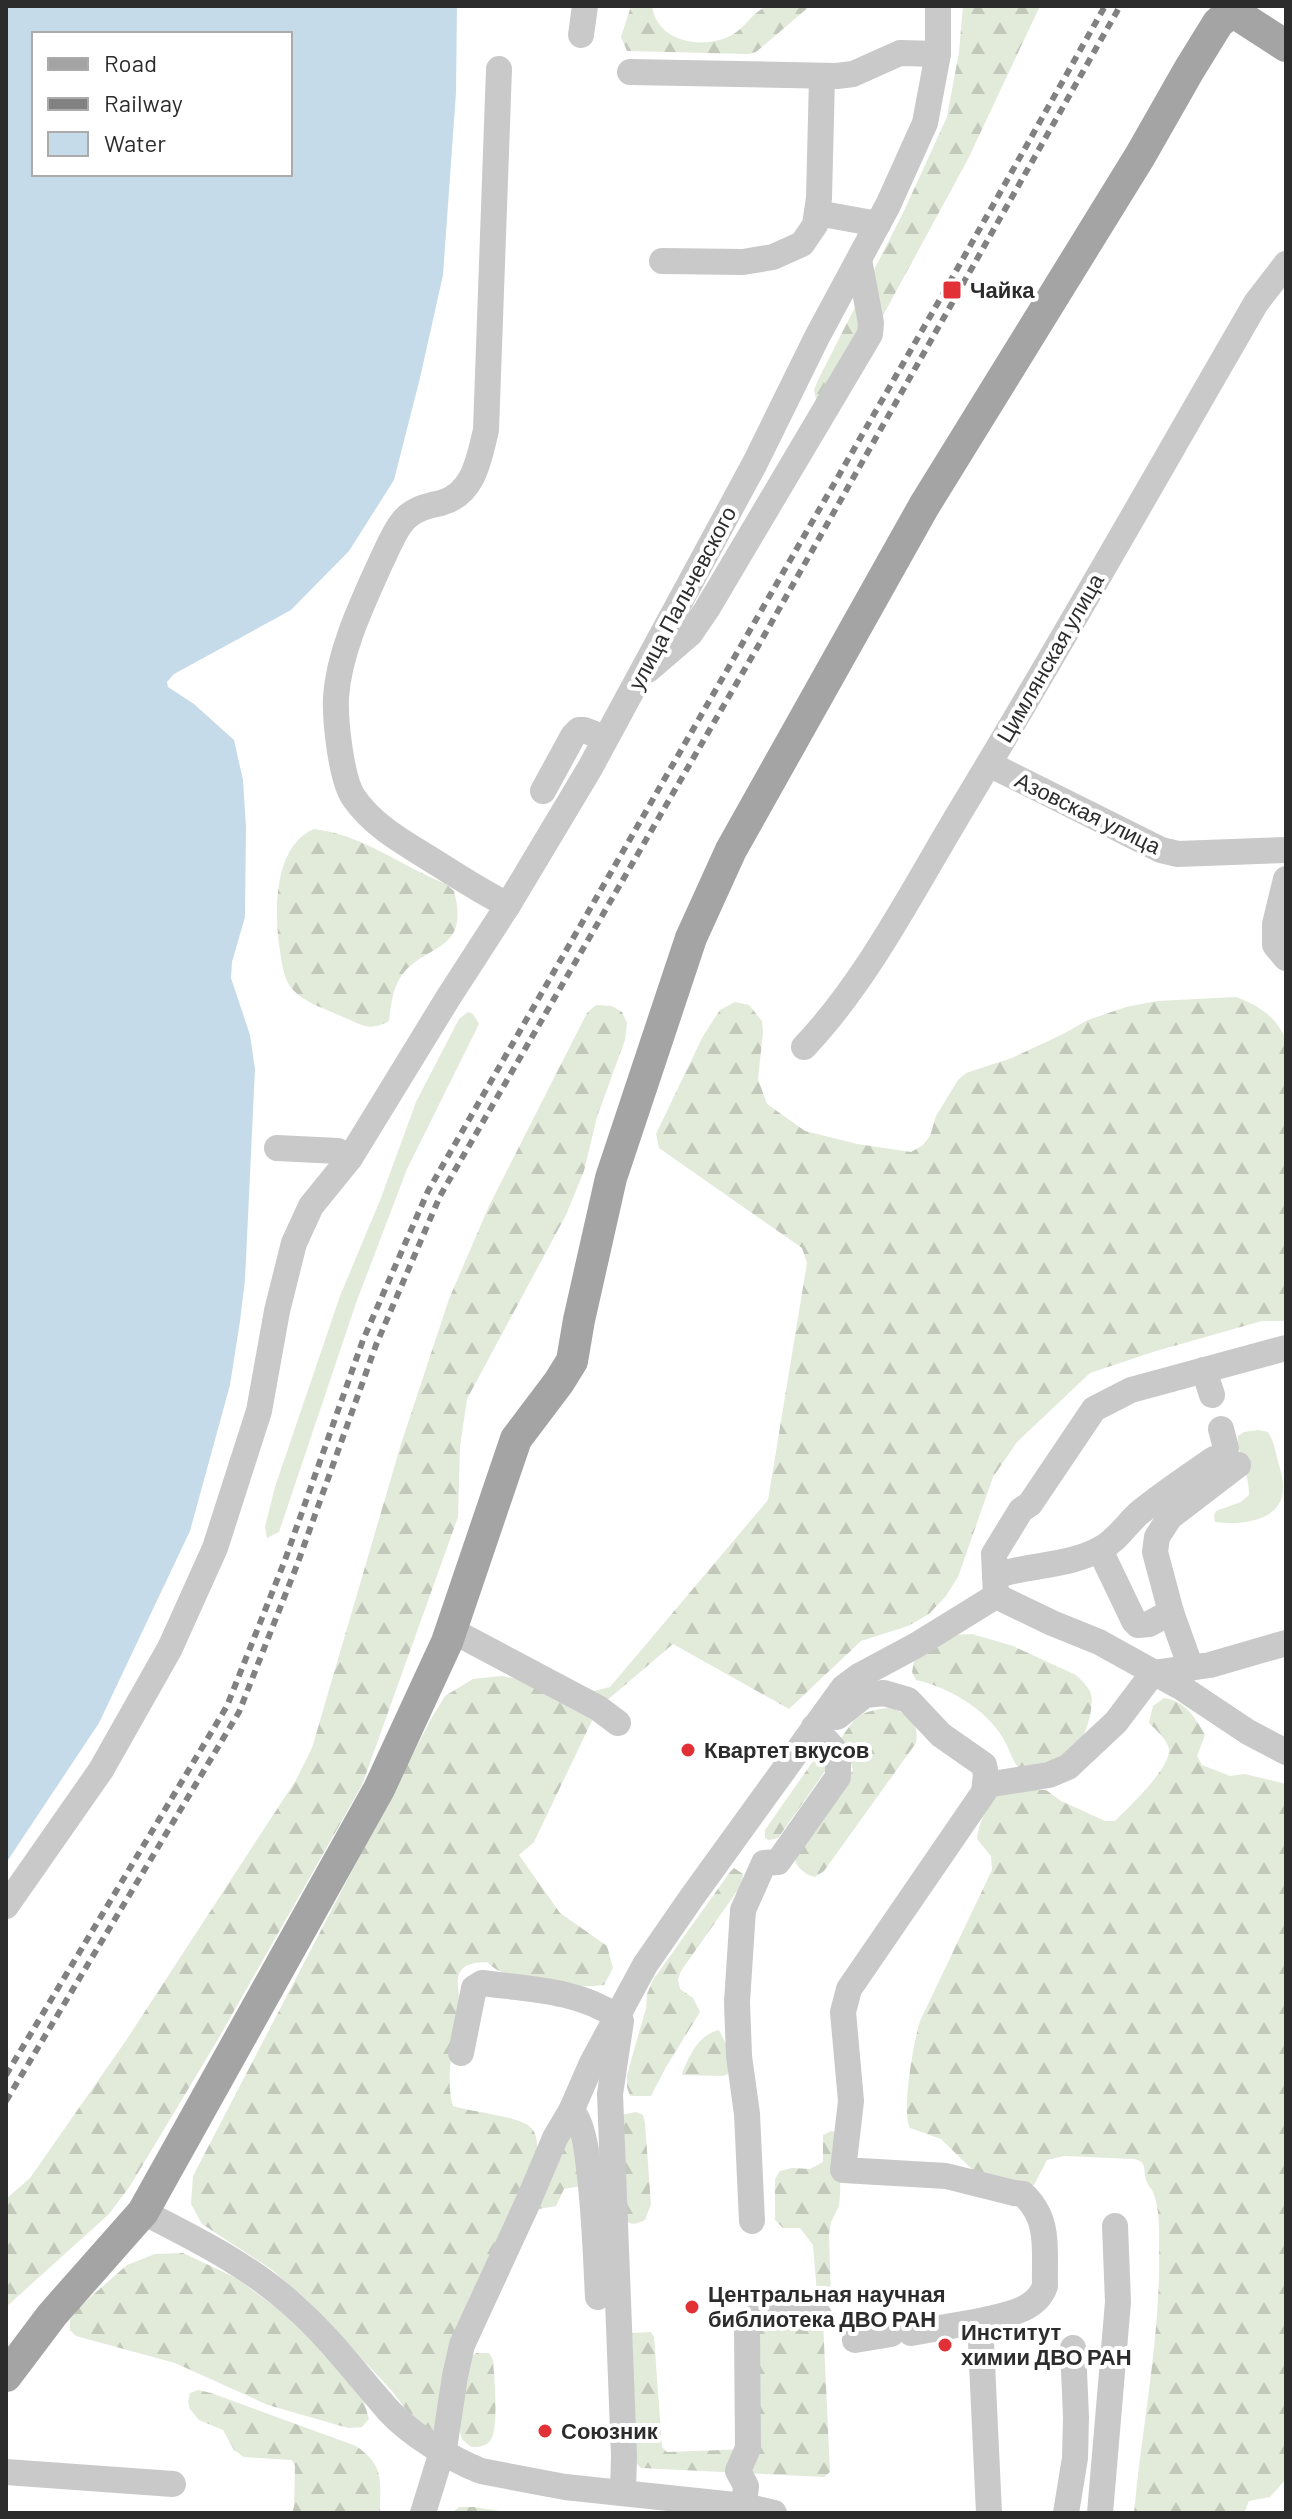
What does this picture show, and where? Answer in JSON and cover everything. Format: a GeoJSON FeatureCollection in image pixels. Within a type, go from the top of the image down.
{"type":"FeatureCollection","features":[{"type":"Feature","properties":{"kind":"main road"},"geometry":{"type":"LineString","coordinates":[[6,2376],[16,2350],[143,2212],[379,1789],[451,1630],[516,1439],[572,1361],[611,1178],[691,938],[731,850],[924,506],[1140,156],[1218,23],[1231,8],[1286,46]]}},
{"type":"Feature","properties":{"kind":"street"},"geometry":{"type":"LineString","coordinates":[[581,35],[585,6]]}},
{"type":"Feature","properties":{"kind":"street","name":"улица Пальчевского"},"geometry":{"type":"LineString","coordinates":[[6,1906],[101,1770],[170,1648],[215,1548],[259,1411],[277,1311],[294,1243],[311,1206],[350,1158],[590,768],[755,463],[878,224],[925,123],[938,54],[938,6]]}},
{"type":"Feature","properties":{"kind":"street"},"geometry":{"type":"LineString","coordinates":[[630,72],[822,77],[853,74],[900,53],[938,54]]}},
{"type":"Feature","properties":{"kind":"street"},"geometry":{"type":"LineString","coordinates":[[499,69],[486,430],[478,463],[469,484],[461,493],[445,502],[425,506],[402,522],[373,578],[349,636],[336,697],[343,767],[351,795],[380,827],[508,905]]}},
{"type":"Feature","properties":{"kind":"street"},"geometry":{"type":"LineString","coordinates":[[662,261],[743,262],[773,257],[802,244],[815,225],[817,213],[822,77]]}},
{"type":"Feature","properties":{"kind":"street"},"geometry":{"type":"LineString","coordinates":[[817,213],[878,224]]}},
{"type":"Feature","properties":{"kind":"street"},"geometry":{"type":"LineString","coordinates":[[642,675],[690,634],[707,609],[867,339],[871,323],[859,260]]}},
{"type":"Feature","properties":{"kind":"street","name":"Цимлянская улица"},"geometry":{"type":"LineString","coordinates":[[804,1047],[826,1024],[868,964],[989,764],[1256,303],[1286,264]]}},
{"type":"Feature","properties":{"kind":"street"},"geometry":{"type":"LineString","coordinates":[[543,791],[579,730],[605,738]]}},
{"type":"Feature","properties":{"kind":"street","name":"Азовская улица"},"geometry":{"type":"LineString","coordinates":[[989,764],[1161,850],[1178,854],[1286,850]]}},
{"type":"Feature","properties":{"kind":"street"},"geometry":{"type":"LineString","coordinates":[[1286,879],[1275,924],[1275,945],[1286,958]]}},
{"type":"Feature","properties":{"kind":"street"},"geometry":{"type":"LineString","coordinates":[[277,1148],[338,1151],[350,1158]]}},
{"type":"Feature","properties":{"kind":"street"},"geometry":{"type":"LineString","coordinates":[[995,1586],[994,1554],[1021,1510],[1030,1504],[1094,1409],[1131,1390],[1286,1348]]}},
{"type":"Feature","properties":{"kind":"street"},"geometry":{"type":"LineString","coordinates":[[1204,1370],[1212,1395]]}},
{"type":"Feature","properties":{"kind":"street"},"geometry":{"type":"LineString","coordinates":[[423,2513],[445,2442],[462,2345],[592,2063],[645,1965],[818,1730],[843,1688],[915,1646],[1011,1571],[1064,1564],[1100,1550],[1137,1515],[1225,1451],[1157,1537],[1155,1552],[1171,1612],[1191,1668]]}},
{"type":"Feature","properties":{"kind":"street"},"geometry":{"type":"LineString","coordinates":[[1100,1550],[1138,1625],[1149,1624],[1171,1612]]}},
{"type":"Feature","properties":{"kind":"street"},"geometry":{"type":"LineString","coordinates":[[995,1586],[1182,1688],[1248,1732],[1286,1752]]}},
{"type":"Feature","properties":{"kind":"street"},"geometry":{"type":"LineString","coordinates":[[451,1630],[598,1708],[618,1723]]}},
{"type":"Feature","properties":{"kind":"street"},"geometry":{"type":"LineString","coordinates":[[986,1785],[1049,1775],[1068,1767],[1116,1722],[1153,1673],[1210,1665],[1286,1643]]}},
{"type":"Feature","properties":{"kind":"street"},"geometry":{"type":"LineString","coordinates":[[818,1730],[865,1695],[884,1693],[908,1700],[941,1735],[984,1765],[986,1785],[849,1989],[843,2012],[851,2101],[843,2170],[946,2176],[1023,2194],[1033,2203],[1043,2221],[1045,2286],[1018,2311],[980,2321],[855,2340]]}},
{"type":"Feature","properties":{"kind":"street"},"geometry":{"type":"LineString","coordinates":[[752,2221],[747,2114],[739,2056],[737,2002],[740,1925],[743,1910],[764,1863],[778,1862],[838,1777],[838,1759],[818,1730]]}},
{"type":"Feature","properties":{"kind":"street"},"geometry":{"type":"LineString","coordinates":[[461,2053],[474,1988],[482,1983],[563,1994],[620,2011]]}},
{"type":"Feature","properties":{"kind":"street"},"geometry":{"type":"LineString","coordinates":[[620,2011],[610,2094],[623,2492]]}},
{"type":"Feature","properties":{"kind":"street"},"geometry":{"type":"LineString","coordinates":[[571,2111],[577,2115],[583,2132],[598,2297]]}},
{"type":"Feature","properties":{"kind":"street"},"geometry":{"type":"LineString","coordinates":[[143,2212],[196,2239],[263,2280],[331,2342],[391,2413],[441,2451],[481,2471],[565,2487],[744,2506],[774,2513]]}},
{"type":"Feature","properties":{"kind":"street"},"geometry":{"type":"LineString","coordinates":[[1100,2513],[1118,2302],[1115,2226]]}},
{"type":"Feature","properties":{"kind":"street"},"geometry":{"type":"LineString","coordinates":[[744,2506],[746,2486],[738,2471],[748,2448],[747,2329],[750,2321],[756,2316],[819,2315]]}},
{"type":"Feature","properties":{"kind":"street"},"geometry":{"type":"LineString","coordinates":[[980,2321],[989,2513]]}},
{"type":"Feature","properties":{"kind":"street"},"geometry":{"type":"LineString","coordinates":[[1066,2513],[1075,2458],[1073,2348]]}},
{"type":"Feature","properties":{"kind":"street"},"geometry":{"type":"LineString","coordinates":[[6,2472],[173,2484]]}},
{"type":"Feature","properties":{"kind":"green space"},"geometry":{"type":"Polygon","coordinates":[[[782,4],[810,6],[756,52],[748,54],[627,51],[621,37],[631,6],[652,6],[656,18],[672,35],[683,40],[708,42],[732,35],[761,9],[782,4]]]}},
{"type":"Feature","properties":{"kind":"green space"},"geometry":{"type":"Polygon","coordinates":[[[963,6],[1040,6],[968,159],[836,402],[817,404],[814,390],[818,380],[904,211],[947,117],[959,52],[963,6]]]}},
{"type":"Feature","properties":{"kind":"green space"},"geometry":{"type":"Polygon","coordinates":[[[314,829],[365,844],[446,884],[454,891],[458,912],[456,927],[442,945],[421,958],[400,978],[389,1021],[376,1026],[356,1023],[317,1006],[294,991],[286,978],[278,936],[279,882],[291,850],[314,829]]]}},
{"type":"Feature","properties":{"kind":"green space"},"geometry":{"type":"Polygon","coordinates":[[[1236,997],[1266,1013],[1286,1040],[1286,1321],[1262,1321],[1090,1373],[1017,1442],[993,1477],[958,1577],[946,1596],[929,1614],[908,1626],[861,1641],[789,1709],[673,1644],[598,1708],[534,1842],[519,1855],[560,1913],[607,1946],[613,1968],[604,1985],[591,1986],[542,1984],[510,1976],[487,1962],[468,1965],[458,1977],[459,1999],[450,2080],[453,2106],[529,2126],[537,2140],[537,2150],[437,2436],[410,2415],[392,2391],[307,2300],[271,2269],[202,2224],[191,2204],[193,2176],[445,1696],[473,1679],[501,1676],[594,1691],[610,1687],[768,1500],[807,1263],[802,1248],[659,1148],[656,1134],[703,1036],[720,1010],[735,1002],[749,1005],[762,1021],[758,1079],[767,1104],[805,1131],[857,1144],[911,1152],[930,1136],[936,1116],[958,1080],[966,1073],[1012,1058],[1088,1020],[1126,1007],[1157,1001],[1236,997]]]}},
{"type":"Feature","properties":{"kind":"green space"},"geometry":{"type":"Polygon","coordinates":[[[596,1005],[612,1006],[622,1012],[627,1023],[625,1040],[597,1117],[584,1171],[566,1215],[467,1399],[460,1447],[458,1517],[362,1785],[217,2041],[130,2186],[109,2214],[6,2307],[6,2199],[30,2178],[125,2042],[296,1780],[312,1748],[401,1444],[449,1299],[489,1206],[587,1013],[596,1005]]]}},
{"type":"Feature","properties":{"kind":"green space"},"geometry":{"type":"Polygon","coordinates":[[[468,1012],[479,1024],[407,1169],[356,1303],[279,1532],[267,1538],[265,1527],[275,1487],[340,1296],[381,1198],[416,1102],[459,1019],[468,1012]]]}},
{"type":"Feature","properties":{"kind":"green space"},"geometry":{"type":"Polygon","coordinates":[[[1259,1430],[1268,1432],[1273,1442],[1283,1486],[1282,1498],[1277,1507],[1260,1519],[1237,1523],[1215,1522],[1216,1511],[1241,1502],[1249,1495],[1238,1436],[1259,1430]]]}},
{"type":"Feature","properties":{"kind":"green space"},"geometry":{"type":"Polygon","coordinates":[[[972,1634],[1013,1646],[1076,1675],[1087,1686],[1092,1701],[1089,1719],[1083,1738],[1069,1758],[1021,1771],[996,1727],[987,1718],[953,1694],[916,1680],[912,1672],[914,1662],[922,1653],[951,1635],[972,1634]]]}},
{"type":"Feature","properties":{"kind":"green space"},"geometry":{"type":"Polygon","coordinates":[[[1164,1698],[1184,1706],[1205,1735],[1197,1756],[1202,1765],[1230,1776],[1245,1774],[1286,1784],[1286,2479],[1270,2497],[1249,2501],[1244,2513],[1134,2513],[1159,2281],[1158,2212],[1142,2162],[1064,2156],[1047,2160],[1034,2185],[1026,2186],[978,2175],[941,2139],[910,2128],[908,2120],[909,2076],[920,2021],[992,1870],[991,1856],[977,1839],[988,1806],[1002,1790],[1046,1790],[1061,1801],[1105,1821],[1115,1821],[1148,1787],[1168,1757],[1166,1742],[1149,1723],[1153,1706],[1164,1698]]]}},
{"type":"Feature","properties":{"kind":"green space"},"geometry":{"type":"Polygon","coordinates":[[[889,1708],[911,1720],[916,1729],[916,1743],[824,1871],[815,1877],[808,1875],[795,1860],[802,1844],[853,1770],[840,1740],[860,1716],[889,1708]]]}},
{"type":"Feature","properties":{"kind":"green space"},"geometry":{"type":"Polygon","coordinates":[[[821,1752],[828,1767],[778,1838],[765,1838],[765,1830],[821,1752]]]}},
{"type":"Feature","properties":{"kind":"green space"},"geometry":{"type":"Polygon","coordinates":[[[734,1868],[743,1874],[742,1884],[678,1979],[680,1989],[693,1998],[700,2012],[651,2096],[630,2096],[627,2075],[653,1980],[734,1868]]]}},
{"type":"Feature","properties":{"kind":"green space"},"geometry":{"type":"Polygon","coordinates":[[[719,2030],[729,2050],[728,2074],[683,2075],[696,2047],[705,2036],[719,2030]]]}},
{"type":"Feature","properties":{"kind":"green space"},"geometry":{"type":"Polygon","coordinates":[[[636,2112],[643,2115],[645,2123],[651,2204],[645,2220],[634,2224],[623,2219],[621,2115],[636,2112]]]}},
{"type":"Feature","properties":{"kind":"green space"},"geometry":{"type":"Polygon","coordinates":[[[831,2131],[841,2141],[840,2196],[829,2235],[831,2299],[830,2303],[823,2304],[817,2294],[813,2245],[800,2228],[783,2228],[775,2220],[775,2179],[780,2171],[810,2169],[823,2162],[823,2135],[831,2131]]]}},
{"type":"Feature","properties":{"kind":"green space"},"geometry":{"type":"Polygon","coordinates":[[[570,2134],[581,2186],[564,2189],[556,2206],[539,2209],[570,2134]]]}},
{"type":"Feature","properties":{"kind":"green space"},"geometry":{"type":"Polygon","coordinates":[[[183,2253],[236,2278],[285,2314],[351,2379],[364,2402],[369,2419],[362,2427],[348,2428],[268,2405],[175,2363],[76,2336],[70,2330],[70,2320],[78,2308],[127,2265],[155,2254],[183,2253]]]}},
{"type":"Feature","properties":{"kind":"green space"},"geometry":{"type":"Polygon","coordinates":[[[749,2315],[823,2321],[830,2472],[824,2477],[641,2468],[635,2462],[632,2333],[651,2332],[654,2337],[662,2447],[667,2452],[750,2449],[749,2315]]]}},
{"type":"Feature","properties":{"kind":"green space"},"geometry":{"type":"Polygon","coordinates":[[[476,2353],[489,2353],[493,2360],[495,2416],[489,2442],[471,2447],[462,2439],[458,2425],[469,2359],[476,2353]]]}},
{"type":"Feature","properties":{"kind":"green space"},"geometry":{"type":"Polygon","coordinates":[[[198,2390],[356,2446],[372,2460],[379,2475],[380,2513],[292,2513],[295,2466],[292,2460],[244,2457],[234,2450],[223,2430],[199,2420],[190,2409],[190,2393],[198,2390]]]}},
{"type":"Feature","properties":{"kind":"green space"},"geometry":{"type":"Polygon","coordinates":[[[459,2507],[474,2507],[511,2513],[452,2513],[459,2507]]]}},
{"type":"Feature","properties":{"kind":"water"},"geometry":{"type":"Polygon","coordinates":[[[6,6],[457,6],[456,93],[443,275],[394,480],[349,551],[291,610],[174,674],[167,682],[168,687],[194,704],[234,740],[243,780],[245,917],[232,962],[231,978],[250,1035],[255,1069],[245,1280],[230,1385],[190,1531],[99,1723],[6,1863],[6,6]]]}},
{"type":"Feature","properties":{"kind":"railway"},"geometry":{"type":"LineString","coordinates":[[6,2075],[227,1706],[285,1560],[363,1340],[428,1191],[1105,6]]}},
{"type":"Feature","properties":{"kind":"railway"},"geometry":{"type":"LineString","coordinates":[[6,2101],[239,1712],[297,1565],[376,1345],[440,1196],[761,641],[1120,6]]}},
{"type":"Feature","properties":{"kind":"place","name":"Чайка"},"geometry":{"type":"Point","coordinates":[952,290]}},
{"type":"Feature","properties":{"kind":"place","name":"Квартет вкусов"},"geometry":{"type":"Point","coordinates":[688,1750]}},
{"type":"Feature","properties":{"kind":"place","name":"Центральная научная библиотека ДВО РАН"},"geometry":{"type":"Point","coordinates":[692,2307]}},
{"type":"Feature","properties":{"kind":"place","name":"Институт химии ДВО РАН"},"geometry":{"type":"Point","coordinates":[945,2345]}},
{"type":"Feature","properties":{"kind":"place","name":"Союзник"},"geometry":{"type":"Point","coordinates":[545,2431]}}]}
